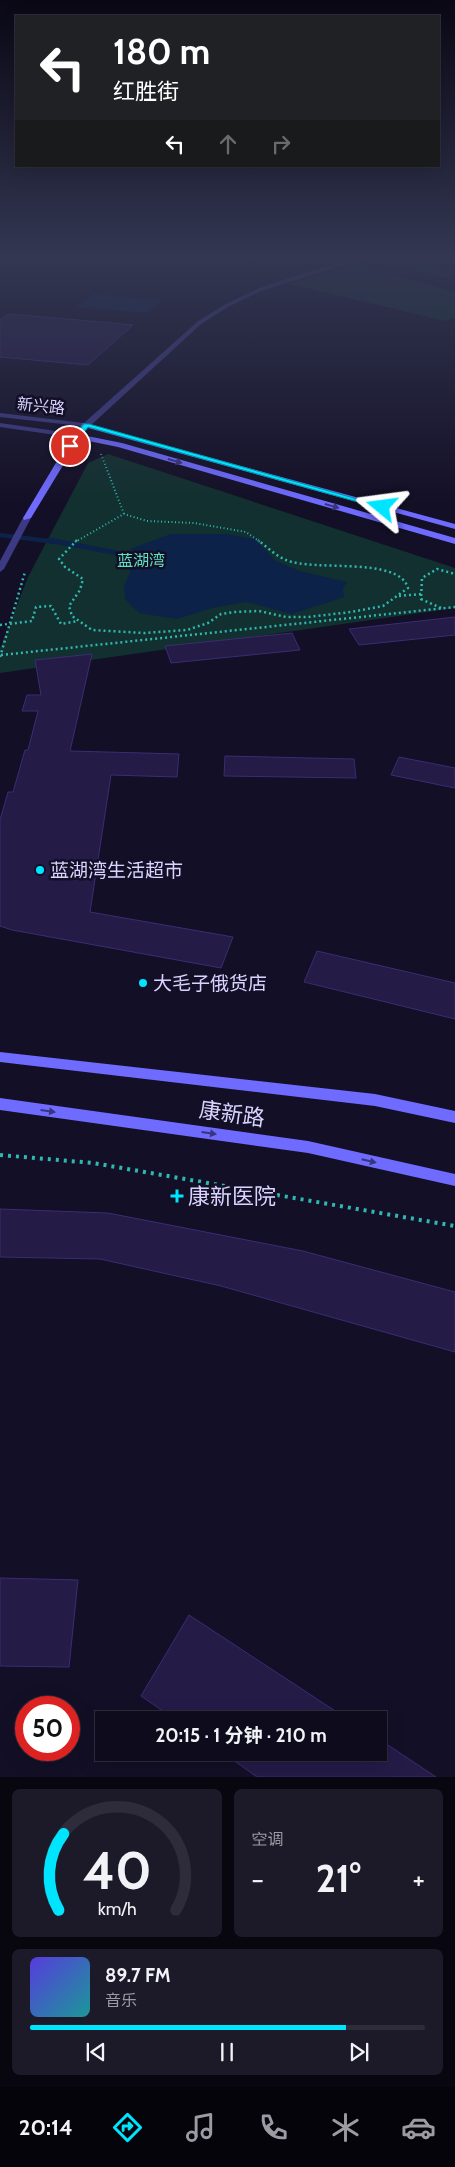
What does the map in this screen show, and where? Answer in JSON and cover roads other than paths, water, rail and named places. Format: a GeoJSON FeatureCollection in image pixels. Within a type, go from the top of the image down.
{"type":"FeatureCollection","features":[{"type":"Feature","properties":{"kind":"main road"},"geometry":{"type":"LineString","coordinates":[[27,518],[86,425]]}},
{"type":"Feature","properties":{"kind":"main road","name":"新兴路"},"geometry":{"type":"LineString","coordinates":[[86,425],[455,528]]}},
{"type":"Feature","properties":{"kind":"main road","name":"新兴路"},"geometry":{"type":"LineString","coordinates":[[78,436],[119,445],[455,541]]}},
{"type":"Feature","properties":{"kind":"main road"},"geometry":{"type":"LineString","coordinates":[[0,1057],[374,1100],[455,1117]]}},
{"type":"Feature","properties":{"kind":"main road","name":"康新路"},"geometry":{"type":"LineString","coordinates":[[0,1104],[308,1147],[455,1180]]}},
{"type":"Feature","properties":{"kind":"street"},"geometry":{"type":"LineString","coordinates":[[86,425],[180,339]]}},
{"type":"Feature","properties":{"kind":"street","name":"新兴路"},"geometry":{"type":"LineString","coordinates":[[0,416],[86,425]]}},
{"type":"Feature","properties":{"kind":"street","name":"新兴路"},"geometry":{"type":"LineString","coordinates":[[0,425],[78,436]]}},
{"type":"Feature","properties":{"kind":"street"},"geometry":{"type":"LineString","coordinates":[[1,567],[27,518]]}},
{"type":"Feature","properties":{"kind":"water","name":"蓝湖湾"},"geometry":{"type":"Polygon","coordinates":[[[171,534],[226,534],[255,539],[276,561],[300,571],[347,582],[343,588],[344,597],[292,614],[246,602],[212,608],[177,619],[139,613],[125,599],[124,586],[130,572],[130,549],[171,534]]]}},
{"type":"Feature","properties":{"kind":"waterway"},"geometry":{"type":"LineString","coordinates":[[0,535],[56,542]]}},
{"type":"Feature","properties":{"kind":"waterway"},"geometry":{"type":"LineString","coordinates":[[49,540],[138,557]]}},
{"type":"Feature","properties":{"kind":"place","name":"蓝湖湾生活超市"},"geometry":{"type":"Point","coordinates":[40,870]}},
{"type":"Feature","properties":{"kind":"place","name":"大毛子俄货店"},"geometry":{"type":"Point","coordinates":[143,983]}},
{"type":"Feature","properties":{"kind":"place","name":"康新医院"},"geometry":{"type":"Point","coordinates":[177,1196]}}]}
